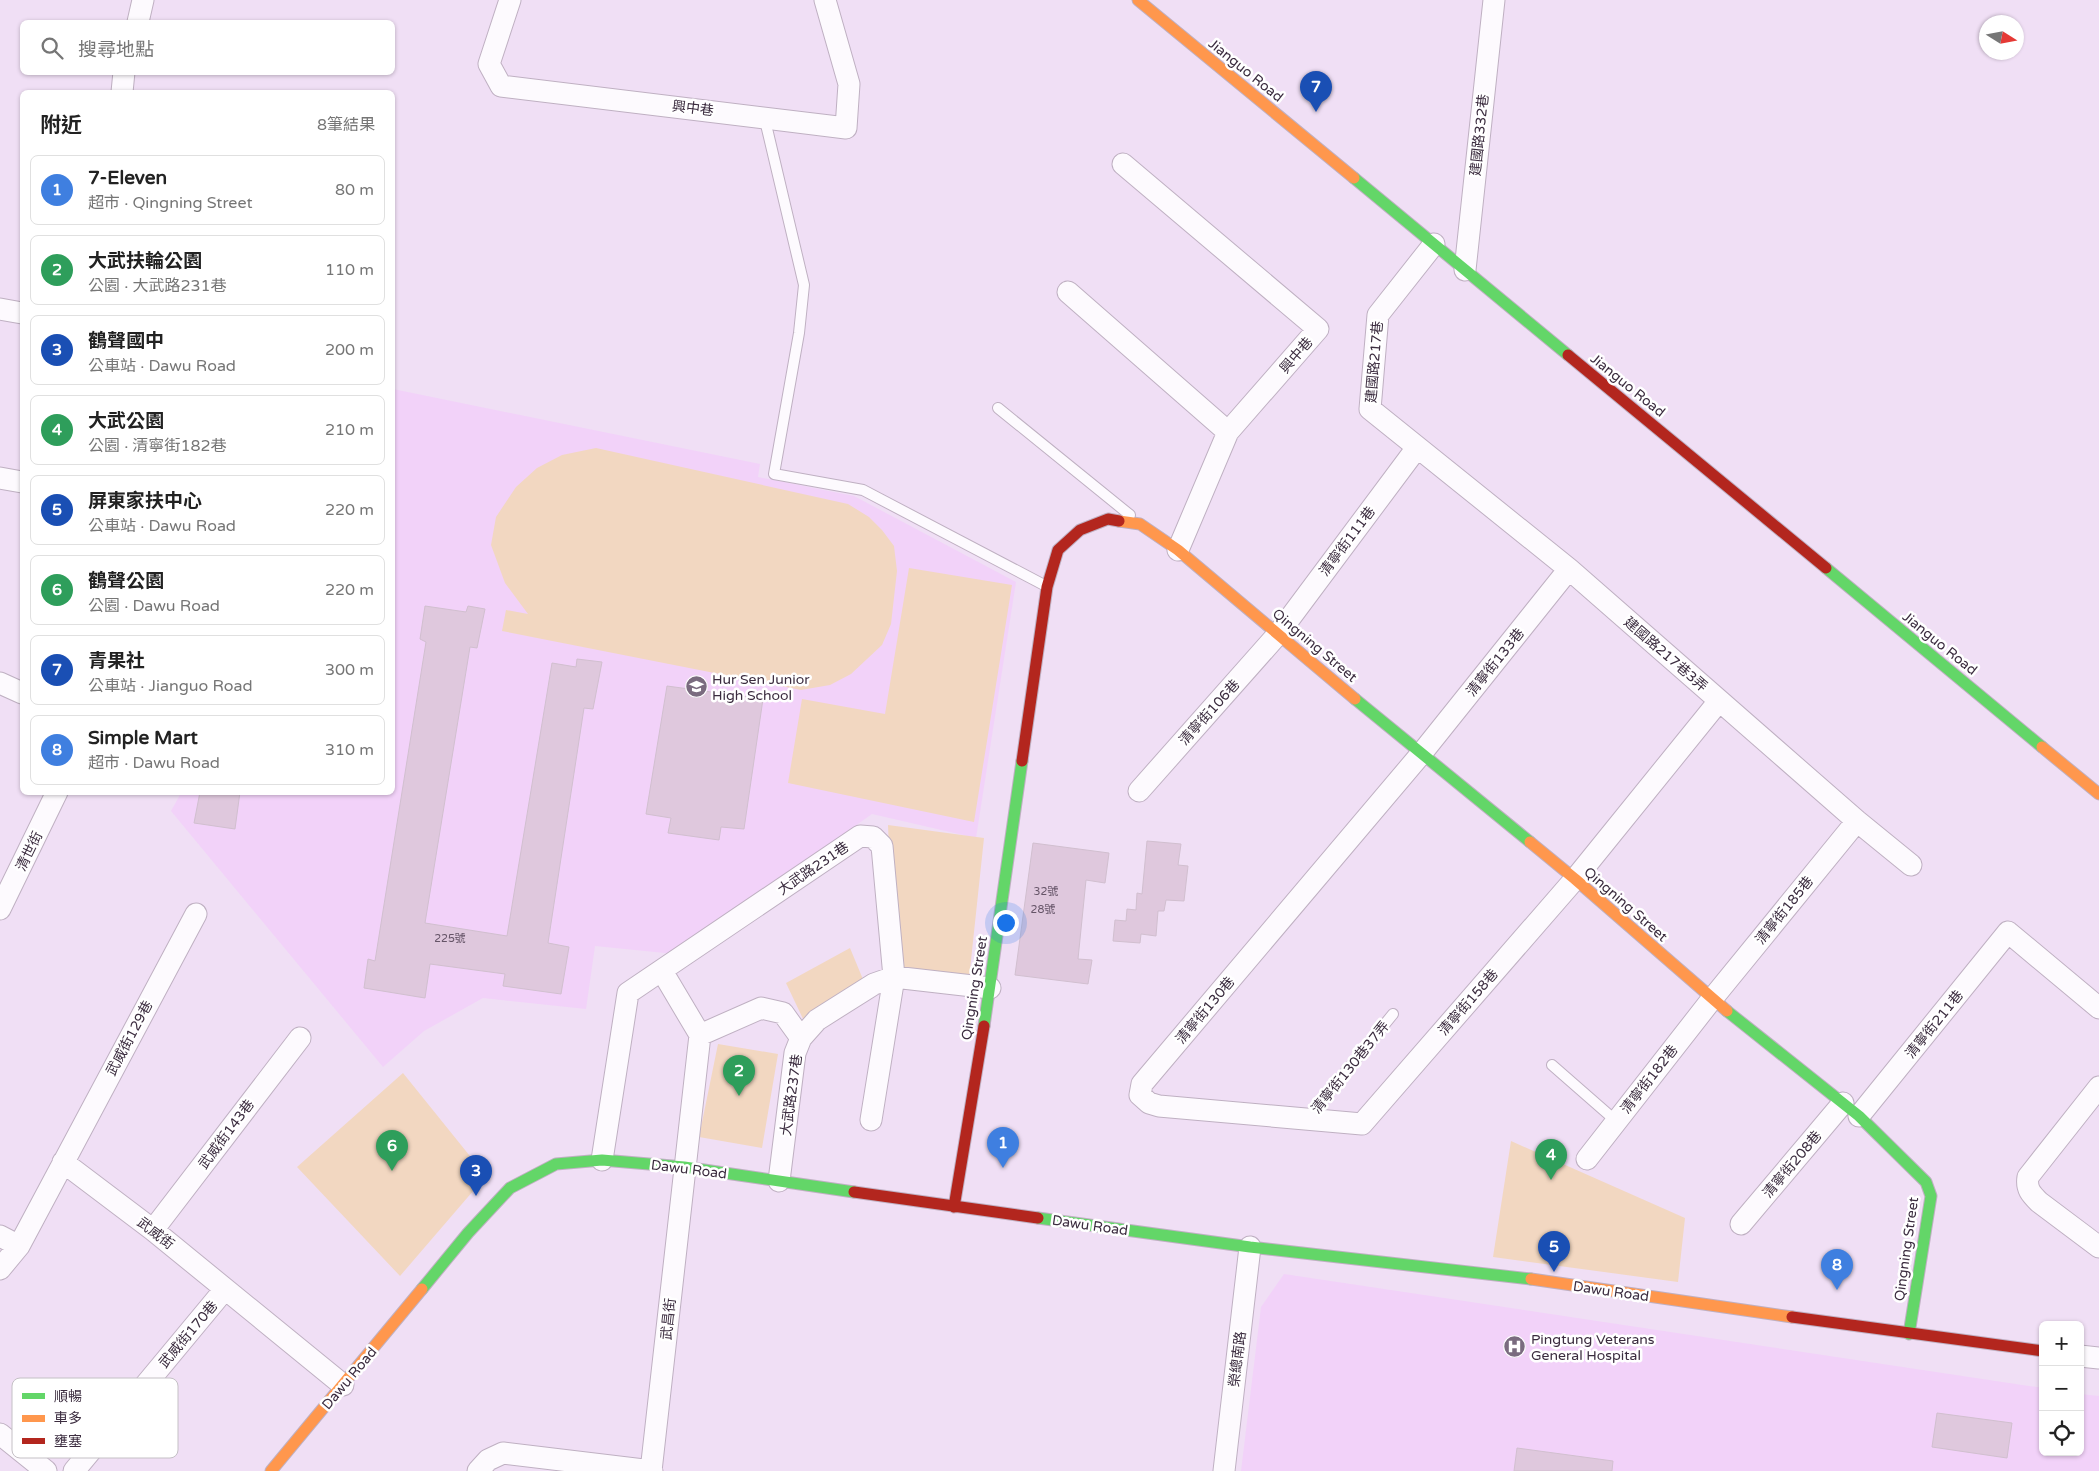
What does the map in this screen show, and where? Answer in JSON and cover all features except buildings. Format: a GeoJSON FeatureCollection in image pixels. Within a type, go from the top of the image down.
{"type":"FeatureCollection","features":[{"type":"Feature","properties":{"kind":"street"},"geometry":{"type":"LineString","coordinates":[[138,20],[142,0]]}},
{"type":"Feature","properties":{"kind":"street","name":"興中巷"},"geometry":{"type":"LineString","coordinates":[[510,0],[488,64],[501,86],[764,116],[846,128],[849,84],[825,0]]}},
{"type":"Feature","properties":{"kind":"street","name":"Jianguo Road"},"geometry":{"type":"LineString","coordinates":[[1138,0],[2099,794]]}},
{"type":"Feature","properties":{"kind":"street","name":"建國路332巷"},"geometry":{"type":"LineString","coordinates":[[1465,270],[1494,0]]}},
{"type":"Feature","properties":{"kind":"street"},"geometry":{"type":"LineString","coordinates":[[122,90],[124,75]]}},
{"type":"Feature","properties":{"kind":"street","name":"興中巷"},"geometry":{"type":"LineString","coordinates":[[1123,164],[1318,329],[1228,432],[1178,550]]}},
{"type":"Feature","properties":{"kind":"street","name":"建國路217巷"},"geometry":{"type":"LineString","coordinates":[[1416,449],[1370,409],[1374,352],[1378,314],[1434,244]]}},
{"type":"Feature","properties":{"kind":"street"},"geometry":{"type":"LineString","coordinates":[[1068,292],[1228,432]]}},
{"type":"Feature","properties":{"kind":"street"},"geometry":{"type":"LineString","coordinates":[[0,309],[20,313]]}},
{"type":"Feature","properties":{"kind":"street","name":"建國路217巷3弄"},"geometry":{"type":"LineString","coordinates":[[1416,449],[1569,570],[1911,866]]}},
{"type":"Feature","properties":{"kind":"street","name":"清寧街111巷"},"geometry":{"type":"LineString","coordinates":[[1278,634],[1416,449]]}},
{"type":"Feature","properties":{"kind":"street"},"geometry":{"type":"LineString","coordinates":[[0,478],[20,482]]}},
{"type":"Feature","properties":{"kind":"street","name":"Qingning Street"},"geometry":{"type":"LineString","coordinates":[[954,1207],[990,988],[1047,587],[1058,550],[1080,530],[1108,519],[1140,524],[1178,550],[1421,754],[1575,879],[1712,999],[1851,1110],[1926,1182],[1931,1196],[1909,1334]]}},
{"type":"Feature","properties":{"kind":"street","name":"清寧街133巷"},"geometry":{"type":"LineString","coordinates":[[1421,754],[1569,570]]}},
{"type":"Feature","properties":{"kind":"street","name":"清寧街106巷"},"geometry":{"type":"LineString","coordinates":[[1139,791],[1278,634]]}},
{"type":"Feature","properties":{"kind":"street"},"geometry":{"type":"LineString","coordinates":[[0,683],[20,692]]}},
{"type":"Feature","properties":{"kind":"street","name":"清寧街158巷"},"geometry":{"type":"LineString","coordinates":[[1362,1124],[1575,879],[1719,700]]}},
{"type":"Feature","properties":{"kind":"street","name":"清寧街130巷"},"geometry":{"type":"LineString","coordinates":[[1362,1124],[1159,1106],[1149,1104],[1140,1095],[1142,1084],[1421,754]]}},
{"type":"Feature","properties":{"kind":"street","name":"清世街"},"geometry":{"type":"LineString","coordinates":[[0,909],[56,795]]}},
{"type":"Feature","properties":{"kind":"street","name":"清寧街185巷"},"geometry":{"type":"LineString","coordinates":[[1712,999],[1857,821]]}},
{"type":"Feature","properties":{"kind":"street","name":"大武路231巷"},"geometry":{"type":"LineString","coordinates":[[602,1160],[628,993],[860,836],[872,837],[882,846],[894,977],[871,1120]]}},
{"type":"Feature","properties":{"kind":"street","name":"武威街129巷"},"geometry":{"type":"LineString","coordinates":[[63,1162],[196,914]]}},
{"type":"Feature","properties":{"kind":"street","name":"清寧街211巷"},"geometry":{"type":"LineString","coordinates":[[1851,1110],[2008,932],[2099,1008]]}},
{"type":"Feature","properties":{"kind":"street"},"geometry":{"type":"LineString","coordinates":[[662,971],[700,1035],[684,1167]]}},
{"type":"Feature","properties":{"kind":"street","name":"大武路237巷"},"geometry":{"type":"LineString","coordinates":[[779,1181],[795,1053],[801,1038],[817,1020],[874,984],[894,977],[990,988]]}},
{"type":"Feature","properties":{"kind":"street","name":"清寧街182巷"},"geometry":{"type":"LineString","coordinates":[[1587,1159],[1712,999]]}},
{"type":"Feature","properties":{"kind":"street"},"geometry":{"type":"LineString","coordinates":[[700,1035],[761,1008],[783,1013],[801,1038]]}},
{"type":"Feature","properties":{"kind":"street","name":"武威街143巷"},"geometry":{"type":"LineString","coordinates":[[153,1230],[300,1038]]}},
{"type":"Feature","properties":{"kind":"street"},"geometry":{"type":"LineString","coordinates":[[2098,1246],[2039,1202],[2031,1194],[2027,1185],[2028,1177],[2099,1087]]}},
{"type":"Feature","properties":{"kind":"street","name":"清寧街208巷"},"geometry":{"type":"LineString","coordinates":[[1741,1224],[1851,1110]]}},
{"type":"Feature","properties":{"kind":"street","name":"Dawu Road"},"geometry":{"type":"LineString","coordinates":[[271,1471],[468,1233],[510,1188],[556,1164],[602,1160],[684,1167],[954,1207],[1250,1247],[1544,1281],[1909,1334],[2039,1350]]}},
{"type":"Feature","properties":{"kind":"street"},"geometry":{"type":"LineString","coordinates":[[0,1269],[19,1246],[63,1162]]}},
{"type":"Feature","properties":{"kind":"street","name":"武威街"},"geometry":{"type":"LineString","coordinates":[[63,1162],[153,1230],[343,1385]]}},
{"type":"Feature","properties":{"kind":"street","name":"武昌街"},"geometry":{"type":"LineString","coordinates":[[652,1471],[684,1167]]}},
{"type":"Feature","properties":{"kind":"street"},"geometry":{"type":"LineString","coordinates":[[0,1236],[19,1246]]}},
{"type":"Feature","properties":{"kind":"street","name":"榮總南路"},"geometry":{"type":"LineString","coordinates":[[1224,1471],[1250,1247]]}},
{"type":"Feature","properties":{"kind":"street","name":"武威街170巷"},"geometry":{"type":"LineString","coordinates":[[151,1378],[225,1289]]}},
{"type":"Feature","properties":{"kind":"street"},"geometry":{"type":"LineString","coordinates":[[2084,1356],[2099,1358]]}},
{"type":"Feature","properties":{"kind":"street"},"geometry":{"type":"LineString","coordinates":[[0,1434],[12,1444]]}},
{"type":"Feature","properties":{"kind":"street"},"geometry":{"type":"LineString","coordinates":[[478,1471],[488,1460],[503,1453],[652,1471]]}},
{"type":"Feature","properties":{"kind":"street"},"geometry":{"type":"LineString","coordinates":[[30,1458],[46,1471]]}},
{"type":"Feature","properties":{"kind":"street","name":"武威街170巷"},"geometry":{"type":"LineString","coordinates":[[74,1471],[85,1458]]}},
{"type":"Feature","properties":{"kind":"lane"},"geometry":{"type":"LineString","coordinates":[[764,116],[804,285],[799,333],[774,474],[863,490],[1047,587]]}},
{"type":"Feature","properties":{"kind":"lane"},"geometry":{"type":"LineString","coordinates":[[998,408],[1140,524]]}},
{"type":"Feature","properties":{"kind":"lane","name":"清寧街130巷37弄"},"geometry":{"type":"LineString","coordinates":[[1308,1119],[1393,1014]]}},
{"type":"Feature","properties":{"kind":"lane"},"geometry":{"type":"LineString","coordinates":[[1552,1065],[1616,1121]]}},
{"type":"Feature","properties":{"kind":"shaded area","name":"Hur Sen Junior High School"},"geometry":{"type":"Polygon","coordinates":[[[395,389],[760,464],[758,477],[854,496],[1016,582],[976,838],[872,814],[675,954],[595,946],[586,1009],[483,998],[424,1031],[383,1067],[171,811],[180,795],[395,795],[395,389]]]}},
{"type":"Feature","properties":{"kind":"shaded area"},"geometry":{"type":"Polygon","coordinates":[[[596,448],[848,504],[869,517],[894,546],[897,571],[891,624],[882,645],[851,674],[830,685],[801,690],[502,631],[506,610],[528,614],[505,583],[491,545],[496,517],[516,487],[537,468],[562,455],[596,448]]]}},
{"type":"Feature","properties":{"kind":"shaded area"},"geometry":{"type":"Polygon","coordinates":[[[909,568],[1012,585],[974,822],[788,783],[802,699],[885,714],[909,568]]]}},
{"type":"Feature","properties":{"kind":"shaded area"},"geometry":{"type":"Polygon","coordinates":[[[888,825],[984,838],[969,979],[900,967],[892,918],[888,825]]]}},
{"type":"Feature","properties":{"kind":"shaded area"},"geometry":{"type":"Polygon","coordinates":[[[850,948],[867,989],[804,1021],[786,983],[850,948]]]}},
{"type":"Feature","properties":{"kind":"shaded area"},"geometry":{"type":"Polygon","coordinates":[[[718,1044],[778,1054],[762,1148],[699,1137],[718,1044]]]}},
{"type":"Feature","properties":{"kind":"shaded area"},"geometry":{"type":"Polygon","coordinates":[[[403,1073],[486,1176],[400,1276],[297,1167],[403,1073]]]}},
{"type":"Feature","properties":{"kind":"shaded area"},"geometry":{"type":"Polygon","coordinates":[[[1511,1141],[1685,1218],[1678,1282],[1493,1257],[1511,1141]]]}},
{"type":"Feature","properties":{"kind":"shaded area","name":"Pingtung Veterans General Hospital"},"geometry":{"type":"Polygon","coordinates":[[[1284,1274],[2039,1387],[2039,1456],[2084,1456],[2084,1394],[2099,1396],[2099,1471],[1241,1471],[1261,1307],[1284,1274]]]}},
{"type":"Feature","properties":{"kind":"traffic: fast"},"geometry":{"type":"LineString","coordinates":[[1354,178],[1568,355]]}},
{"type":"Feature","properties":{"kind":"traffic: fast"},"geometry":{"type":"LineString","coordinates":[[1826,568],[2042,747]]}},
{"type":"Feature","properties":{"kind":"traffic: fast"},"geometry":{"type":"LineString","coordinates":[[1355,699],[1530,842]]}},
{"type":"Feature","properties":{"kind":"traffic: fast"},"geometry":{"type":"LineString","coordinates":[[984,1026],[1022,761]]}},
{"type":"Feature","properties":{"kind":"traffic: fast"},"geometry":{"type":"LineString","coordinates":[[1727,1011],[1859,1116],[1926,1182],[1931,1196],[1909,1334]]}},
{"type":"Feature","properties":{"kind":"traffic: fast"},"geometry":{"type":"LineString","coordinates":[[422,1289],[468,1233],[510,1188],[556,1164],[602,1160],[684,1167],[854,1192]]}},
{"type":"Feature","properties":{"kind":"traffic: fast"},"geometry":{"type":"LineString","coordinates":[[1038,1218],[1250,1247],[1531,1279]]}},
{"type":"Feature","properties":{"kind":"traffic: slow"},"geometry":{"type":"LineString","coordinates":[[1138,0],[1354,178]]}},
{"type":"Feature","properties":{"kind":"traffic: slow"},"geometry":{"type":"LineString","coordinates":[[1119,521],[1140,524],[1178,550],[1355,699]]}},
{"type":"Feature","properties":{"kind":"traffic: slow"},"geometry":{"type":"LineString","coordinates":[[2042,747],[2099,794]]}},
{"type":"Feature","properties":{"kind":"traffic: slow"},"geometry":{"type":"LineString","coordinates":[[1530,842],[1727,1011]]}},
{"type":"Feature","properties":{"kind":"traffic: slow"},"geometry":{"type":"LineString","coordinates":[[1531,1279],[1792,1317]]}},
{"type":"Feature","properties":{"kind":"traffic: slow"},"geometry":{"type":"LineString","coordinates":[[271,1471],[422,1289]]}},
{"type":"Feature","properties":{"kind":"traffic: jam"},"geometry":{"type":"LineString","coordinates":[[1568,355],[1826,568]]}},
{"type":"Feature","properties":{"kind":"traffic: jam"},"geometry":{"type":"LineString","coordinates":[[1022,761],[1047,587],[1058,550],[1080,530],[1108,519],[1119,521]]}},
{"type":"Feature","properties":{"kind":"traffic: jam"},"geometry":{"type":"LineString","coordinates":[[954,1207],[984,1026]]}},
{"type":"Feature","properties":{"kind":"traffic: jam"},"geometry":{"type":"LineString","coordinates":[[854,1192],[1038,1218]]}},
{"type":"Feature","properties":{"kind":"traffic: jam"},"geometry":{"type":"LineString","coordinates":[[1792,1317],[2039,1350]]}},
{"type":"Feature","properties":{"kind":"place","name":"青果社"},"geometry":{"type":"Point","coordinates":[1316,112]}},
{"type":"Feature","properties":{"kind":"place","name":"Hur Sen Junior High School"},"geometry":{"type":"Point","coordinates":[696,687]}},
{"type":"Feature","properties":{"kind":"place","name":"大武扶輪公園"},"geometry":{"type":"Point","coordinates":[739,1096]}},
{"type":"Feature","properties":{"kind":"place","name":"7-Eleven"},"geometry":{"type":"Point","coordinates":[1003,1168]}},
{"type":"Feature","properties":{"kind":"place","name":"鶴聲公園"},"geometry":{"type":"Point","coordinates":[392,1171]}},
{"type":"Feature","properties":{"kind":"place","name":"大武公園"},"geometry":{"type":"Point","coordinates":[1551,1180]}},
{"type":"Feature","properties":{"kind":"place","name":"鶴聲國中"},"geometry":{"type":"Point","coordinates":[476,1196]}},
{"type":"Feature","properties":{"kind":"place","name":"屏東家扶中心"},"geometry":{"type":"Point","coordinates":[1554,1272]}},
{"type":"Feature","properties":{"kind":"place","name":"Simple Mart"},"geometry":{"type":"Point","coordinates":[1837,1290]}},
{"type":"Feature","properties":{"kind":"place","name":"Pingtung Veterans General Hospital"},"geometry":{"type":"Point","coordinates":[1515,1347]}}]}
